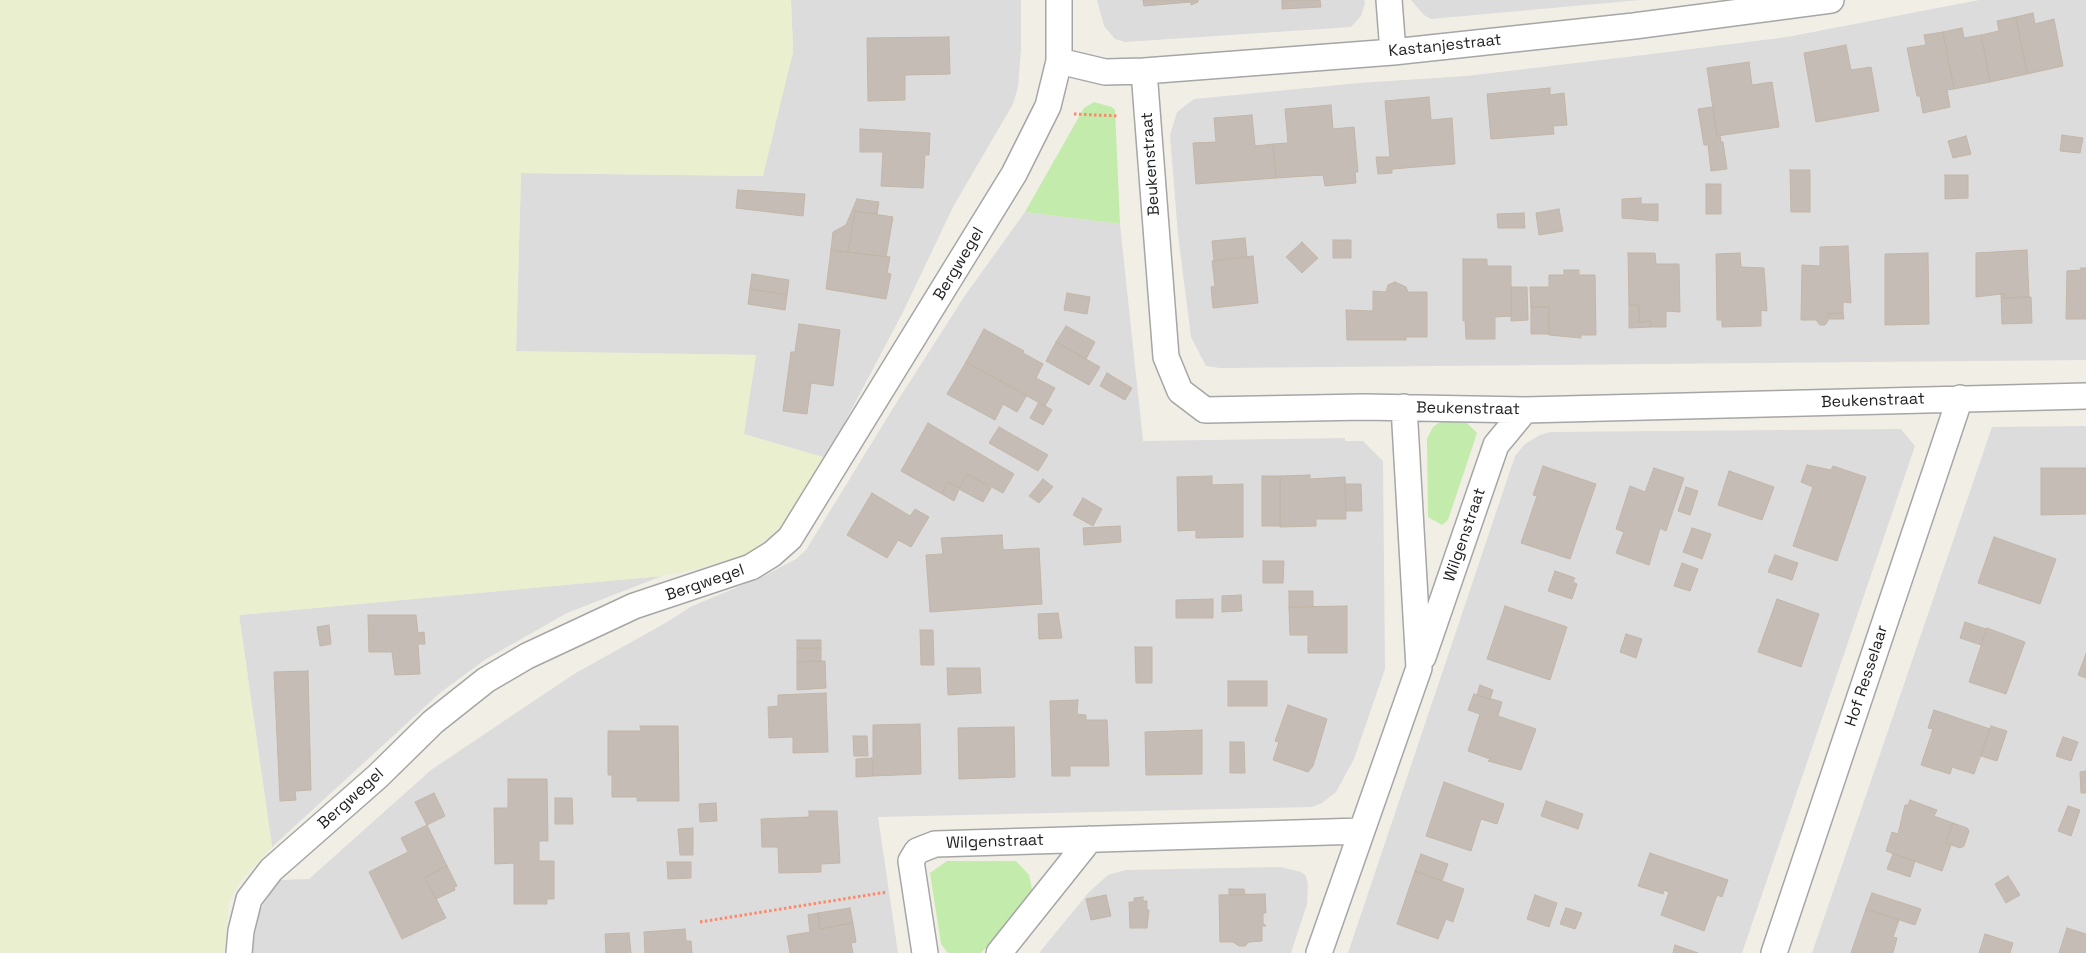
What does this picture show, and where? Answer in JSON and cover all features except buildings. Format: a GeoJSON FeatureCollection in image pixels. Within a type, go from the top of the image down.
{"type":"FeatureCollection","features":[{"type":"Feature","properties":{"kind":"street","name":"Bergwegel"},"geometry":{"type":"LineString","coordinates":[[239,953],[241,931],[249,899],[271,870],[378,776],[433,722],[486,680],[526,656],[634,606],[751,568],[772,554],[790,538],[1014,174],[1048,106],[1059,61],[1058,0]]}},
{"type":"Feature","properties":{"kind":"street"},"geometry":{"type":"LineString","coordinates":[[1389,0],[1393,52]]}},
{"type":"Feature","properties":{"kind":"street","name":"Kastanjestraat"},"geometry":{"type":"LineString","coordinates":[[1059,61],[1105,72],[1144,71],[1393,52],[1664,23],[1831,0]]}},
{"type":"Feature","properties":{"kind":"street","name":"Beukenstraat"},"geometry":{"type":"LineString","coordinates":[[1144,71],[1166,357],[1180,390],[1204,410],[1404,407],[1525,410],[2086,396]]}},
{"type":"Feature","properties":{"kind":"street","name":"Hof Resselaar"},"geometry":{"type":"LineString","coordinates":[[1774,953],[1960,398]]}},
{"type":"Feature","properties":{"kind":"street","name":"Wilgenstraat"},"geometry":{"type":"LineString","coordinates":[[1404,407],[1419,668]]}},
{"type":"Feature","properties":{"kind":"street","name":"Wilgenstraat"},"geometry":{"type":"LineString","coordinates":[[1320,953],[1496,445],[1525,410]]}},
{"type":"Feature","properties":{"kind":"street","name":"Wilgenstraat"},"geometry":{"type":"LineString","coordinates":[[925,953],[911,861],[917,851],[935,844],[1361,832]]}},
{"type":"Feature","properties":{"kind":"street"},"geometry":{"type":"LineString","coordinates":[[999,953],[1090,839]]}},
{"type":"Feature","properties":{"kind":"path"},"geometry":{"type":"LineString","coordinates":[[1048,106],[1069,114],[1147,117]]}},
{"type":"Feature","properties":{"kind":"path"},"geometry":{"type":"LineString","coordinates":[[700,922],[914,887]]}},
{"type":"Feature","properties":{"kind":"shaded area"},"geometry":{"type":"Polygon","coordinates":[[[791,0],[1021,0],[1021,50],[1018,87],[1013,104],[953,207],[903,312],[826,458],[743,434],[756,355],[516,352],[521,173],[762,176],[793,52],[791,0]]]}},
{"type":"Feature","properties":{"kind":"shaded area"},"geometry":{"type":"Polygon","coordinates":[[[1097,0],[1364,0],[1365,3],[1361,16],[1351,27],[1125,42],[1115,39],[1104,26],[1097,0]]]}},
{"type":"Feature","properties":{"kind":"shaded area"},"geometry":{"type":"Polygon","coordinates":[[[1411,0],[1640,0],[1431,19],[1424,15],[1411,0]]]}},
{"type":"Feature","properties":{"kind":"shaded area"},"geometry":{"type":"Polygon","coordinates":[[[1979,0],[2086,0],[2086,360],[1220,368],[1206,366],[1191,337],[1178,235],[1170,135],[1177,112],[1194,99],[1359,83],[1466,76],[1787,37],[1979,0]]]}},
{"type":"Feature","properties":{"kind":"shaded area"},"geometry":{"type":"Polygon","coordinates":[[[1025,212],[1120,224],[1143,441],[1345,438],[1345,441],[1363,441],[1383,461],[1385,669],[1354,759],[1336,792],[1322,803],[1312,807],[878,817],[898,953],[251,953],[260,910],[278,880],[309,879],[431,770],[574,674],[669,621],[690,607],[764,576],[796,559],[806,550],[966,294],[1025,212]]]}},
{"type":"Feature","properties":{"kind":"shaded area"},"geometry":{"type":"Polygon","coordinates":[[[2086,426],[2086,953],[1812,953],[1992,427],[2086,426]]]}},
{"type":"Feature","properties":{"kind":"shaded area"},"geometry":{"type":"Polygon","coordinates":[[[1901,429],[1915,446],[1742,953],[1348,953],[1515,456],[1525,444],[1540,435],[1550,432],[1901,429]]]}},
{"type":"Feature","properties":{"kind":"shaded area"},"geometry":{"type":"Polygon","coordinates":[[[662,576],[567,613],[486,659],[441,692],[272,847],[239,615],[662,576]]]}},
{"type":"Feature","properties":{"kind":"shaded area"},"geometry":{"type":"Polygon","coordinates":[[[1281,867],[1301,872],[1306,876],[1308,885],[1307,904],[1291,953],[1039,953],[1089,892],[1108,875],[1125,870],[1281,867]]]}},
{"type":"Feature","properties":{"kind":"green space"},"geometry":{"type":"Polygon","coordinates":[[[0,0],[791,0],[793,52],[763,176],[521,173],[516,351],[756,355],[744,434],[826,458],[789,519],[760,545],[749,553],[701,568],[662,576],[239,615],[272,847],[241,880],[229,901],[224,953],[0,953],[0,0]]]}},
{"type":"Feature","properties":{"kind":"green space"},"geometry":{"type":"Polygon","coordinates":[[[1094,102],[1112,107],[1115,110],[1120,224],[1025,212],[1084,108],[1094,102]]]}},
{"type":"Feature","properties":{"kind":"green space"},"geometry":{"type":"Polygon","coordinates":[[[1440,422],[1466,422],[1477,433],[1448,520],[1442,525],[1428,517],[1427,439],[1433,427],[1440,422]]]}},
{"type":"Feature","properties":{"kind":"green space"},"geometry":{"type":"Polygon","coordinates":[[[947,861],[1016,861],[1029,875],[1033,894],[981,953],[948,953],[941,944],[930,873],[947,861]]]}}]}
